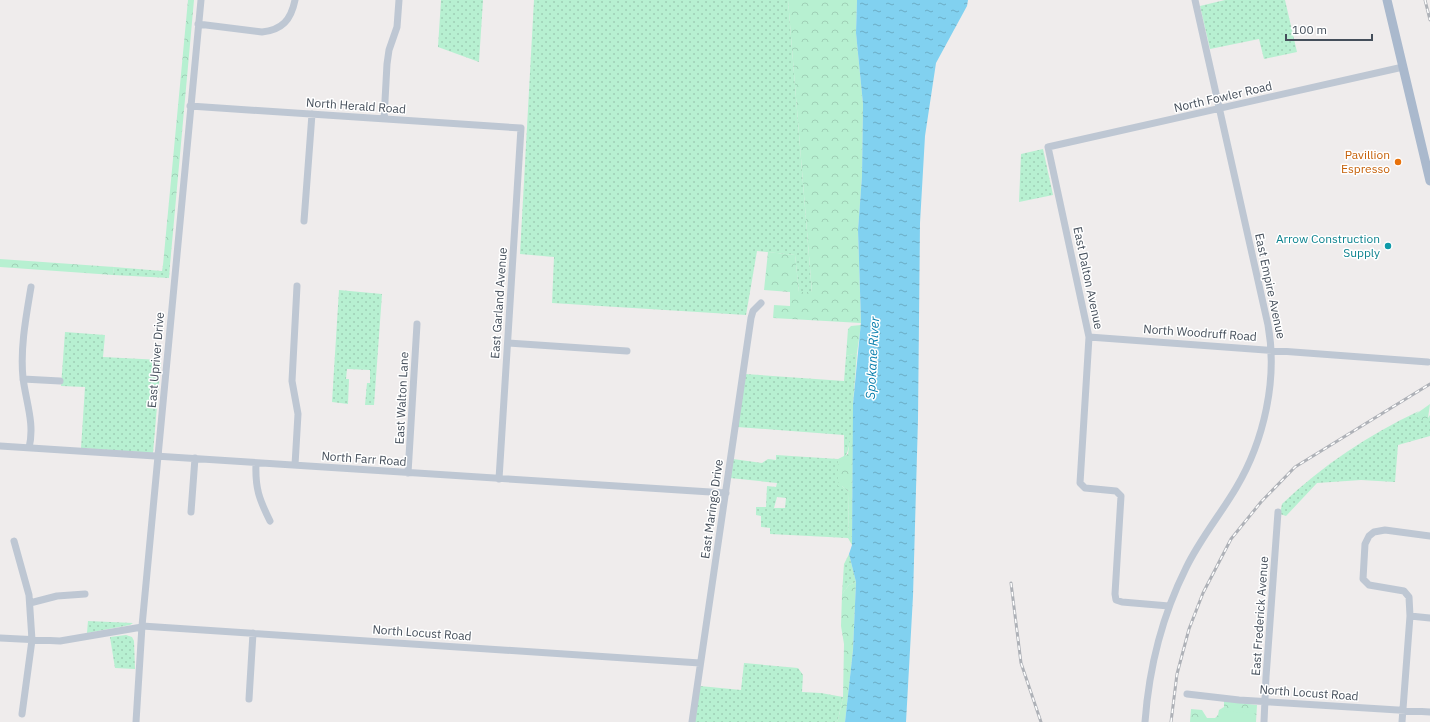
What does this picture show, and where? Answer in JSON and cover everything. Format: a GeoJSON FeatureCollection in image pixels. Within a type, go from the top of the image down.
{"type":"FeatureCollection","features":[{"type":"Feature","properties":{"kind":"main road"},"geometry":{"type":"LineString","coordinates":[[1387,0],[1430,181]]}},
{"type":"Feature","properties":{"kind":"street","name":"East Upriver Drive"},"geometry":{"type":"LineString","coordinates":[[136,722],[142,626],[201,0]]}},
{"type":"Feature","properties":{"kind":"street"},"geometry":{"type":"LineString","coordinates":[[198,24],[262,32],[272,31],[287,22],[293,9],[294,0]]}},
{"type":"Feature","properties":{"kind":"street"},"geometry":{"type":"LineString","coordinates":[[384,119],[387,64],[389,50],[397,27],[399,0]]}},
{"type":"Feature","properties":{"kind":"street","name":"East Empire Avenue"},"geometry":{"type":"LineString","coordinates":[[1145,722],[1152,664],[1169,606],[1190,560],[1237,487],[1254,452],[1266,407],[1271,350],[1268,325],[1195,0]]}},
{"type":"Feature","properties":{"kind":"street","name":"North Fowler Road"},"geometry":{"type":"LineString","coordinates":[[1048,147],[1403,67]]}},
{"type":"Feature","properties":{"kind":"street","name":"North Herald Road"},"geometry":{"type":"LineString","coordinates":[[190,106],[521,128]]}},
{"type":"Feature","properties":{"kind":"street"},"geometry":{"type":"LineString","coordinates":[[304,221],[312,114]]}},
{"type":"Feature","properties":{"kind":"street","name":"East Garland Avenue"},"geometry":{"type":"LineString","coordinates":[[498,479],[521,128]]}},
{"type":"Feature","properties":{"kind":"street","name":"East Dalton Avenue"},"geometry":{"type":"LineString","coordinates":[[1048,147],[1089,337],[1080,478],[1082,486],[1120,492],[1122,500],[1115,594],[1116,600],[1122,602],[1169,606]]}},
{"type":"Feature","properties":{"kind":"street"},"geometry":{"type":"LineString","coordinates":[[295,465],[298,414],[292,381],[297,286]]}},
{"type":"Feature","properties":{"kind":"street"},"geometry":{"type":"LineString","coordinates":[[29,448],[32,429],[23,379],[24,335],[31,287]]}},
{"type":"Feature","properties":{"kind":"street","name":"East Maringo Drive"},"geometry":{"type":"LineString","coordinates":[[692,722],[751,318],[753,311],[761,303]]}},
{"type":"Feature","properties":{"kind":"street","name":"East Walton Lane"},"geometry":{"type":"LineString","coordinates":[[408,473],[417,324]]}},
{"type":"Feature","properties":{"kind":"street","name":"North Woodruff Road"},"geometry":{"type":"LineString","coordinates":[[1089,337],[1428,362]]}},
{"type":"Feature","properties":{"kind":"street"},"geometry":{"type":"LineString","coordinates":[[508,343],[627,351]]}},
{"type":"Feature","properties":{"kind":"street"},"geometry":{"type":"LineString","coordinates":[[23,379],[60,381]]}},
{"type":"Feature","properties":{"kind":"street","name":"North Farr Road"},"geometry":{"type":"LineString","coordinates":[[0,446],[726,493]]}},
{"type":"Feature","properties":{"kind":"street"},"geometry":{"type":"LineString","coordinates":[[191,512],[196,458]]}},
{"type":"Feature","properties":{"kind":"street"},"geometry":{"type":"LineString","coordinates":[[256,463],[255,480],[257,493],[270,521]]}},
{"type":"Feature","properties":{"kind":"street","name":"East Frederick Avenue"},"geometry":{"type":"LineString","coordinates":[[1264,722],[1278,512]]}},
{"type":"Feature","properties":{"kind":"street"},"geometry":{"type":"LineString","coordinates":[[1402,722],[1410,616],[1409,597],[1404,591],[1369,585],[1363,579],[1365,544],[1369,536],[1374,532],[1385,530],[1430,536]]}},
{"type":"Feature","properties":{"kind":"street"},"geometry":{"type":"LineString","coordinates":[[14,541],[30,603],[32,640],[22,714]]}},
{"type":"Feature","properties":{"kind":"street"},"geometry":{"type":"LineString","coordinates":[[30,603],[57,596],[85,594]]}},
{"type":"Feature","properties":{"kind":"street"},"geometry":{"type":"LineString","coordinates":[[1410,616],[1430,618]]}},
{"type":"Feature","properties":{"kind":"street","name":"North Locust Road"},"geometry":{"type":"LineString","coordinates":[[0,638],[60,641],[142,626],[700,663]]}},
{"type":"Feature","properties":{"kind":"street"},"geometry":{"type":"LineString","coordinates":[[249,699],[253,633]]}},
{"type":"Feature","properties":{"kind":"street","name":"North Locust Road"},"geometry":{"type":"LineString","coordinates":[[1187,694],[1266,702],[1430,712]]}},
{"type":"Feature","properties":{"kind":"green space"},"geometry":{"type":"Polygon","coordinates":[[[188,0],[194,0],[170,265],[163,265],[188,0]]]}},
{"type":"Feature","properties":{"kind":"green space"},"geometry":{"type":"Polygon","coordinates":[[[441,0],[483,0],[479,62],[438,47],[441,0]]]}},
{"type":"Feature","properties":{"kind":"green space"},"geometry":{"type":"Polygon","coordinates":[[[534,0],[788,0],[812,293],[799,292],[795,255],[757,251],[746,315],[552,303],[554,257],[520,254],[534,0]]]}},
{"type":"Feature","properties":{"kind":"green space"},"geometry":{"type":"Polygon","coordinates":[[[788,0],[857,0],[856,33],[863,104],[862,176],[858,230],[861,323],[773,318],[774,305],[790,306],[790,292],[764,290],[768,252],[795,255],[799,292],[812,292],[788,0]]]}},
{"type":"Feature","properties":{"kind":"green space"},"geometry":{"type":"Polygon","coordinates":[[[1225,0],[1285,0],[1297,52],[1264,59],[1259,39],[1210,49],[1200,6],[1225,0]]]}},
{"type":"Feature","properties":{"kind":"green space"},"geometry":{"type":"Polygon","coordinates":[[[1043,149],[1053,195],[1019,202],[1021,154],[1043,149]]]}},
{"type":"Feature","properties":{"kind":"green space"},"geometry":{"type":"Polygon","coordinates":[[[0,259],[114,267],[113,275],[0,267],[0,259]]]}},
{"type":"Feature","properties":{"kind":"green space"},"geometry":{"type":"Polygon","coordinates":[[[163,265],[170,265],[169,278],[113,275],[114,267],[162,271],[163,265]]]}},
{"type":"Feature","properties":{"kind":"green space"},"geometry":{"type":"Polygon","coordinates":[[[339,290],[382,294],[374,405],[365,405],[367,383],[370,383],[370,370],[347,369],[346,379],[349,379],[348,404],[332,402],[339,290]]]}},
{"type":"Feature","properties":{"kind":"green space"},"geometry":{"type":"Polygon","coordinates":[[[861,325],[857,353],[846,356],[848,329],[851,326],[861,325]]]}},
{"type":"Feature","properties":{"kind":"green space"},"geometry":{"type":"Polygon","coordinates":[[[65,332],[105,335],[103,357],[161,360],[153,453],[81,448],[85,387],[61,386],[65,332]]]}},
{"type":"Feature","properties":{"kind":"green space"},"geometry":{"type":"Polygon","coordinates":[[[857,353],[853,404],[853,435],[844,458],[844,435],[737,427],[745,374],[844,381],[846,356],[857,353]]]}},
{"type":"Feature","properties":{"kind":"green space"},"geometry":{"type":"Polygon","coordinates":[[[1430,404],[1428,418],[1424,421],[1420,421],[1416,414],[1430,404]]]}},
{"type":"Feature","properties":{"kind":"green space"},"geometry":{"type":"Polygon","coordinates":[[[1419,411],[1416,414],[1428,418],[1430,415],[1430,436],[1398,445],[1395,482],[1361,480],[1317,483],[1286,516],[1280,514],[1282,504],[1330,464],[1382,430],[1419,411]]]}},
{"type":"Feature","properties":{"kind":"green space"},"geometry":{"type":"Polygon","coordinates":[[[853,435],[852,545],[848,538],[849,492],[842,486],[838,486],[838,459],[848,454],[850,439],[853,435]]]}},
{"type":"Feature","properties":{"kind":"green space"},"geometry":{"type":"Polygon","coordinates":[[[776,455],[838,459],[838,486],[842,486],[849,492],[848,538],[770,534],[770,528],[761,527],[761,516],[756,515],[756,507],[766,507],[767,486],[776,487],[777,483],[730,478],[733,459],[762,463],[768,459],[776,460],[776,455]],[[777,497],[774,508],[785,508],[786,498],[777,497]]]}},
{"type":"Feature","properties":{"kind":"green space"},"geometry":{"type":"Polygon","coordinates":[[[849,554],[856,582],[849,585],[842,594],[844,564],[849,554]]]}},
{"type":"Feature","properties":{"kind":"green space"},"geometry":{"type":"Polygon","coordinates":[[[856,582],[853,650],[845,722],[835,722],[838,720],[843,697],[844,644],[841,626],[842,594],[849,585],[856,582]]]}},
{"type":"Feature","properties":{"kind":"green space"},"geometry":{"type":"Polygon","coordinates":[[[88,621],[133,623],[130,625],[87,633],[88,621]]]}},
{"type":"Feature","properties":{"kind":"green space"},"geometry":{"type":"Polygon","coordinates":[[[126,635],[132,637],[134,641],[135,669],[115,668],[110,637],[126,635]]]}},
{"type":"Feature","properties":{"kind":"green space"},"geometry":{"type":"Polygon","coordinates":[[[744,663],[798,668],[803,675],[802,692],[821,693],[843,697],[838,720],[835,722],[694,722],[700,686],[741,690],[744,663]]]}},
{"type":"Feature","properties":{"kind":"green space"},"geometry":{"type":"Polygon","coordinates":[[[1224,701],[1257,705],[1256,722],[1190,722],[1191,709],[1202,710],[1207,718],[1215,718],[1218,715],[1219,710],[1224,707],[1224,701]]]}},
{"type":"Feature","properties":{"kind":"green space"},"geometry":{"type":"Polygon","coordinates":[[[1225,711],[1255,714],[1254,722],[1213,722],[1225,711]]]}},
{"type":"Feature","properties":{"kind":"water","name":"Spokane River"},"geometry":{"type":"Polygon","coordinates":[[[857,0],[968,0],[967,6],[936,63],[925,136],[920,223],[918,419],[913,596],[906,722],[845,722],[853,650],[856,582],[849,554],[852,545],[853,404],[861,322],[858,230],[862,176],[863,104],[856,33],[857,0]]]}},
{"type":"Feature","properties":{"kind":"railway"},"geometry":{"type":"LineString","coordinates":[[1425,0],[1430,20]]}},
{"type":"Feature","properties":{"kind":"railway"},"geometry":{"type":"LineString","coordinates":[[1171,722],[1177,674],[1189,629],[1203,593],[1231,539],[1261,502],[1295,467],[1430,384]]}},
{"type":"Feature","properties":{"kind":"railway"},"geometry":{"type":"LineString","coordinates":[[1011,583],[1021,663],[1041,722]]}},
{"type":"Feature","properties":{"kind":"place","name":"Pavillion Espresso"},"geometry":{"type":"Point","coordinates":[1398,162]}},
{"type":"Feature","properties":{"kind":"place","name":"Arrow Construction Supply"},"geometry":{"type":"Point","coordinates":[1388,246]}}]}
